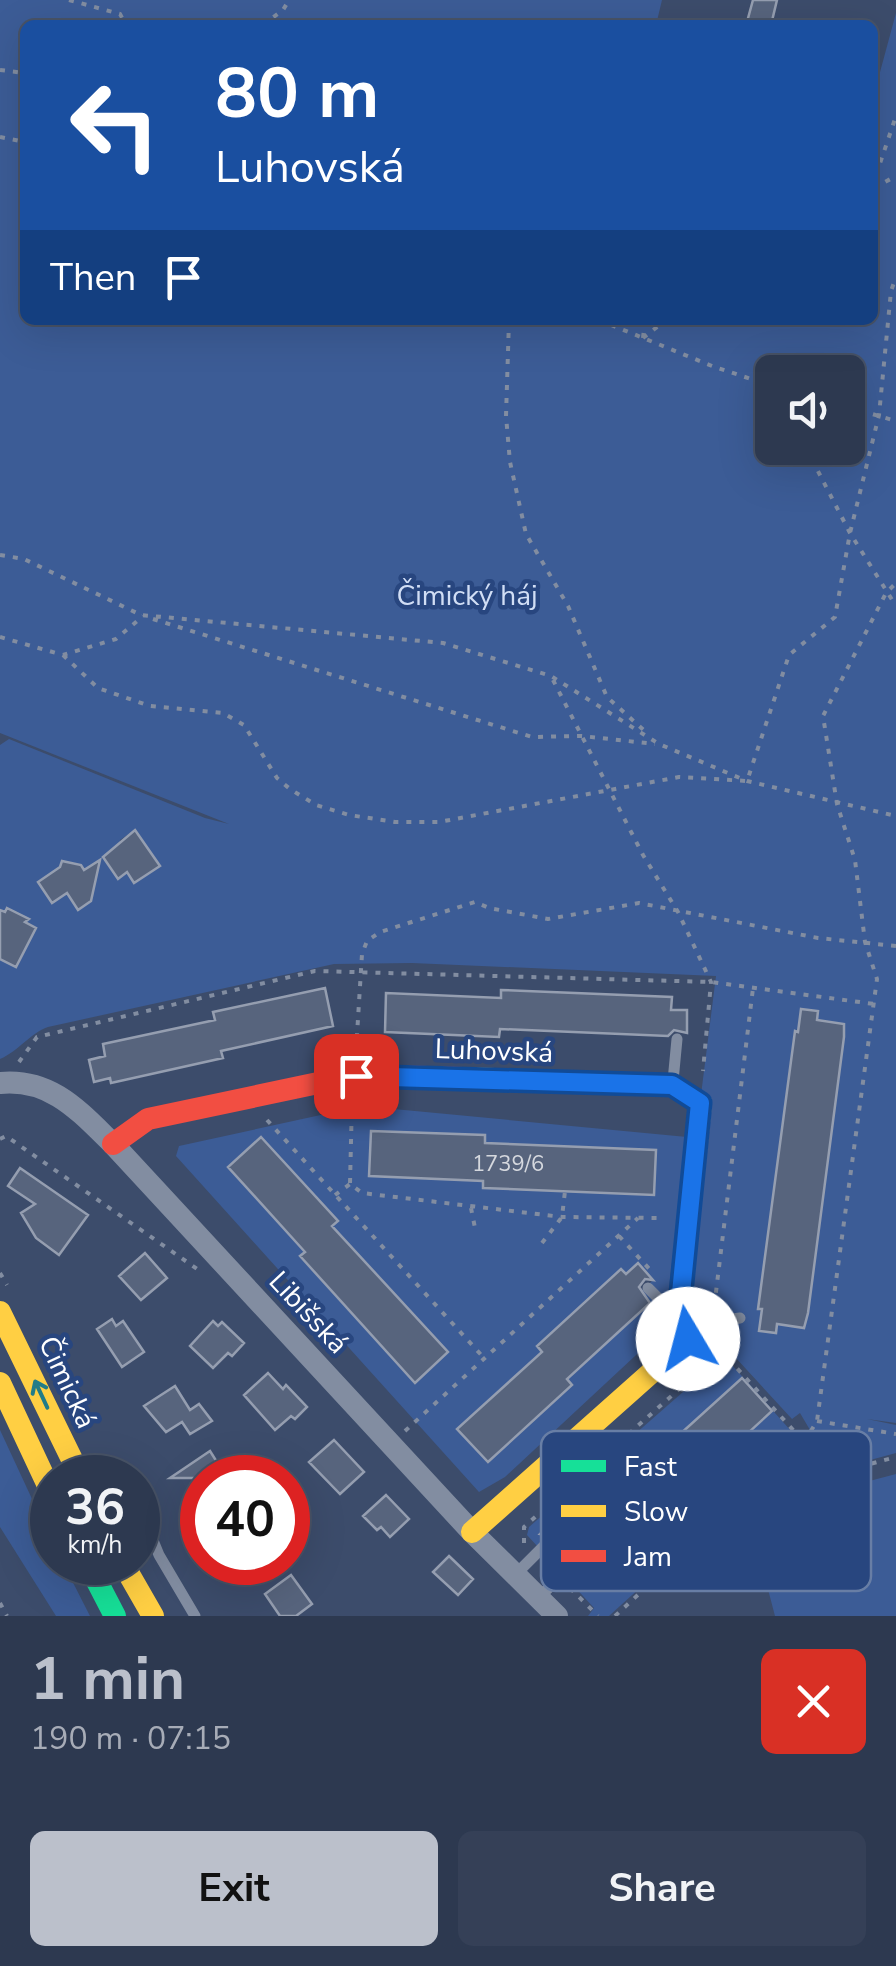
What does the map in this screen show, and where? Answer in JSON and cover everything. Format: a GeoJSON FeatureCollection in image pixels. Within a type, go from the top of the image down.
{"type":"FeatureCollection","features":[{"type":"Feature","properties":{"kind":"street","name":"Luhovská"},"geometry":{"type":"LineString","coordinates":[[113,1144],[148,1120],[356,1076],[672,1085]]}},
{"type":"Feature","properties":{"kind":"street","name":"Libišská"},"geometry":{"type":"LineString","coordinates":[[2,1083],[43,1086],[67,1100],[113,1144],[472,1532],[557,1616]]}},
{"type":"Feature","properties":{"kind":"street"},"geometry":{"type":"LineString","coordinates":[[585,1431],[688,1339],[691,1324],[680,1303],[700,1103],[672,1085]]}},
{"type":"Feature","properties":{"kind":"street","name":"Čimická"},"geometry":{"type":"LineString","coordinates":[[0,1312],[70,1455]]}},
{"type":"Feature","properties":{"kind":"street"},"geometry":{"type":"LineString","coordinates":[[0,1382],[34,1455]]}},
{"type":"Feature","properties":{"kind":"street"},"geometry":{"type":"LineString","coordinates":[[472,1532],[541,1470]]}},
{"type":"Feature","properties":{"kind":"street"},"geometry":{"type":"LineString","coordinates":[[98,1585],[115,1616]]}},
{"type":"Feature","properties":{"kind":"street"},"geometry":{"type":"LineString","coordinates":[[136,1585],[154,1616]]}},
{"type":"Feature","properties":{"kind":"lane"},"geometry":{"type":"LineString","coordinates":[[672,1085],[677,1039]]}},
{"type":"Feature","properties":{"kind":"lane"},"geometry":{"type":"LineString","coordinates":[[648,1288],[691,1324],[740,1318]]}},
{"type":"Feature","properties":{"kind":"lane"},"geometry":{"type":"LineString","coordinates":[[515,1575],[541,1549]]}},
{"type":"Feature","properties":{"kind":"lane"},"geometry":{"type":"LineString","coordinates":[[160,1557],[195,1616]]}},
{"type":"Feature","properties":{"kind":"lane"},"geometry":{"type":"LineString","coordinates":[[538,1598],[546,1591]]}},
{"type":"Feature","properties":{"kind":"path"},"geometry":{"type":"LineString","coordinates":[[68,0],[120,14],[123,20]]}},
{"type":"Feature","properties":{"kind":"path"},"geometry":{"type":"LineString","coordinates":[[270,20],[289,0]]}},
{"type":"Feature","properties":{"kind":"path"},"geometry":{"type":"LineString","coordinates":[[878,170],[896,116]]}},
{"type":"Feature","properties":{"kind":"path"},"geometry":{"type":"LineString","coordinates":[[746,780],[789,655],[835,617],[878,416],[891,290],[896,278]]}},
{"type":"Feature","properties":{"kind":"path"},"geometry":{"type":"LineString","coordinates":[[509,325],[506,416],[510,462],[526,534],[568,606],[607,697],[659,744]]}},
{"type":"Feature","properties":{"kind":"path"},"geometry":{"type":"LineString","coordinates":[[611,325],[755,380]]}},
{"type":"Feature","properties":{"kind":"path"},"geometry":{"type":"LineString","coordinates":[[643,338],[644,325]]}},
{"type":"Feature","properties":{"kind":"path"},"geometry":{"type":"LineString","coordinates":[[643,338],[660,325]]}},
{"type":"Feature","properties":{"kind":"path"},"geometry":{"type":"LineString","coordinates":[[865,412],[896,422]]}},
{"type":"Feature","properties":{"kind":"path"},"geometry":{"type":"LineString","coordinates":[[815,465],[850,533],[896,606]]}},
{"type":"Feature","properties":{"kind":"path"},"geometry":{"type":"LineString","coordinates":[[0,554],[24,559],[141,616],[532,736],[582,736],[659,744]]}},
{"type":"Feature","properties":{"kind":"path"},"geometry":{"type":"LineString","coordinates":[[811,1431],[817,1421],[877,979],[865,942],[855,860],[837,804],[823,716],[886,593],[896,582]]}},
{"type":"Feature","properties":{"kind":"path"},"geometry":{"type":"LineString","coordinates":[[63,655],[116,639],[141,616],[442,642],[551,676],[659,744],[746,780],[896,816]]}},
{"type":"Feature","properties":{"kind":"path"},"geometry":{"type":"LineString","coordinates":[[0,637],[63,655],[98,688],[150,706],[223,713],[244,725],[278,778],[290,789],[316,805],[349,816],[439,822],[679,777],[746,780]]}},
{"type":"Feature","properties":{"kind":"path"},"geometry":{"type":"LineString","coordinates":[[551,676],[643,855],[678,912],[711,982],[700,1103]]}},
{"type":"Feature","properties":{"kind":"path"},"geometry":{"type":"LineString","coordinates":[[350,1184],[350,1111],[356,1076],[359,970],[368,941],[380,932],[475,902],[548,919],[639,903],[818,938],[896,946]]}},
{"type":"Feature","properties":{"kind":"path"},"geometry":{"type":"LineString","coordinates":[[2,1083],[36,1037],[315,971],[711,982],[874,1004]]}},
{"type":"Feature","properties":{"kind":"path"},"geometry":{"type":"LineString","coordinates":[[754,988],[715,1300],[691,1324],[722,1351],[794,1431]]}},
{"type":"Feature","properties":{"kind":"path"},"geometry":{"type":"LineString","coordinates":[[247,1098],[484,1358]]}},
{"type":"Feature","properties":{"kind":"path"},"geometry":{"type":"LineString","coordinates":[[0,1139],[6,1136],[204,1275]]}},
{"type":"Feature","properties":{"kind":"path"},"geometry":{"type":"LineString","coordinates":[[335,1195],[350,1184]]}},
{"type":"Feature","properties":{"kind":"path"},"geometry":{"type":"LineString","coordinates":[[350,1184],[362,1194],[388,1199],[562,1218],[640,1216],[390,1444]]}},
{"type":"Feature","properties":{"kind":"path"},"geometry":{"type":"LineString","coordinates":[[542,1244],[562,1218],[565,1192]]}},
{"type":"Feature","properties":{"kind":"path"},"geometry":{"type":"LineString","coordinates":[[471,1208],[475,1228]]}},
{"type":"Feature","properties":{"kind":"path"},"geometry":{"type":"LineString","coordinates":[[618,1236],[639,1258]]}},
{"type":"Feature","properties":{"kind":"path"},"geometry":{"type":"LineString","coordinates":[[632,1431],[722,1351]]}},
{"type":"Feature","properties":{"kind":"path"},"geometry":{"type":"LineString","coordinates":[[817,1421],[896,1434]]}},
{"type":"Feature","properties":{"kind":"path"},"geometry":{"type":"LineString","coordinates":[[871,1465],[896,1458]]}},
{"type":"Feature","properties":{"kind":"path"},"geometry":{"type":"LineString","coordinates":[[536,1554],[524,1542],[524,1527],[541,1512]]}},
{"type":"Feature","properties":{"kind":"path"},"geometry":{"type":"LineString","coordinates":[[573,1591],[598,1616]]}},
{"type":"Feature","properties":{"kind":"path"},"geometry":{"type":"LineString","coordinates":[[616,1616],[643,1591]]}},
{"type":"Feature","properties":{"kind":"path"},"geometry":{"type":"LineString","coordinates":[[0,1604],[6,1616]]}},
{"type":"Feature","properties":{"kind":"green space","name":"Čimický háj"},"geometry":{"type":"Polygon","coordinates":[[[0,0],[662,0],[657,20],[20,20],[20,325],[878,325],[878,80],[896,13],[896,1423],[867,1419],[896,1425],[896,1453],[871,1460],[871,1431],[809,1431],[800,1413],[792,1419],[676,1293],[716,976],[412,963],[334,964],[48,1027],[0,1059],[0,959],[17,967],[36,928],[8,908],[5,912],[0,910],[0,745],[9,739],[205,818],[229,824],[0,733],[0,0]],[[132,832],[120,840],[119,878],[127,872],[135,883],[157,862],[138,834],[132,832]],[[818,1011],[794,1032],[758,1308],[776,1333],[777,1324],[803,1328],[818,1011]]]}},
{"type":"Feature","properties":{"kind":"green space"},"geometry":{"type":"Polygon","coordinates":[[[362,1106],[687,1137],[664,1329],[554,1431],[541,1431],[541,1443],[505,1477],[479,1492],[176,1156],[179,1146],[362,1106]],[[371,1132],[369,1176],[483,1181],[484,1188],[654,1194],[655,1150],[485,1143],[485,1135],[371,1132]],[[260,1137],[228,1167],[305,1252],[300,1257],[415,1382],[447,1352],[332,1226],[337,1221],[260,1137]],[[639,1264],[626,1274],[621,1270],[537,1346],[542,1352],[458,1429],[488,1462],[571,1385],[567,1379],[651,1303],[641,1291],[653,1280],[639,1264]]]}},
{"type":"Feature","properties":{"kind":"green space","name":"Čimický háj"},"geometry":{"type":"Polygon","coordinates":[[[724,1356],[791,1431],[751,1431],[772,1412],[741,1378],[683,1431],[638,1431],[724,1356]]]}},
{"type":"Feature","properties":{"kind":"green space"},"geometry":{"type":"Polygon","coordinates":[[[0,1430],[30,1495],[30,1575],[0,1527],[0,1430]]]}},
{"type":"Feature","properties":{"kind":"green space"},"geometry":{"type":"Polygon","coordinates":[[[896,1474],[896,1616],[775,1616],[768,1591],[871,1591],[871,1481],[896,1474]]]}},
{"type":"Feature","properties":{"kind":"green space","name":"Čimický háj"},"geometry":{"type":"Polygon","coordinates":[[[541,1516],[541,1550],[527,1535],[529,1527],[541,1516]]]}},
{"type":"Feature","properties":{"kind":"green space"},"geometry":{"type":"Polygon","coordinates":[[[36,1585],[74,1585],[90,1616],[56,1616],[36,1585]]]}},
{"type":"Feature","properties":{"kind":"green space","name":"Čimický háj"},"geometry":{"type":"Polygon","coordinates":[[[578,1591],[636,1591],[609,1616],[588,1616],[594,1608],[578,1591]]]}},
{"type":"Feature","properties":{"kind":"building"},"geometry":{"type":"Polygon","coordinates":[[[753,0],[777,0],[772,20],[748,20],[753,0]]]}},
{"type":"Feature","properties":{"kind":"building"},"geometry":{"type":"Polygon","coordinates":[[[135,830],[160,866],[134,883],[127,872],[118,879],[103,857],[135,830]]]}},
{"type":"Feature","properties":{"kind":"building"},"geometry":{"type":"Polygon","coordinates":[[[100,860],[91,901],[78,910],[67,893],[52,903],[38,882],[60,867],[62,861],[81,865],[84,870],[100,860]]]}},
{"type":"Feature","properties":{"kind":"building"},"geometry":{"type":"Polygon","coordinates":[[[7,908],[29,919],[25,922],[36,928],[16,967],[0,959],[0,910],[5,912],[7,908]]]}},
{"type":"Feature","properties":{"kind":"building"},"geometry":{"type":"Polygon","coordinates":[[[325,988],[333,1026],[221,1051],[223,1058],[111,1083],[110,1078],[94,1082],[89,1060],[105,1056],[103,1044],[215,1020],[213,1012],[325,988]]]}},
{"type":"Feature","properties":{"kind":"building"},"geometry":{"type":"Polygon","coordinates":[[[501,990],[672,997],[671,1010],[687,1010],[687,1033],[674,1030],[668,1036],[500,1029],[499,1037],[385,1032],[386,993],[501,998],[501,990]]]}},
{"type":"Feature","properties":{"kind":"building"},"geometry":{"type":"Polygon","coordinates":[[[801,1009],[818,1011],[817,1020],[844,1024],[844,1037],[808,1313],[804,1328],[777,1324],[776,1333],[759,1331],[762,1309],[758,1309],[801,1009]]]}},
{"type":"Feature","properties":{"kind":"building"},"geometry":{"type":"Polygon","coordinates":[[[371,1131],[485,1135],[485,1143],[656,1150],[654,1195],[483,1188],[483,1181],[369,1176],[371,1131]]]}},
{"type":"Feature","properties":{"kind":"building"},"geometry":{"type":"Polygon","coordinates":[[[261,1137],[338,1221],[332,1226],[448,1352],[415,1383],[300,1256],[305,1252],[228,1167],[261,1137]]]}},
{"type":"Feature","properties":{"kind":"building"},"geometry":{"type":"Polygon","coordinates":[[[20,1168],[88,1215],[59,1255],[36,1238],[21,1213],[35,1204],[8,1186],[20,1168]]]}},
{"type":"Feature","properties":{"kind":"building"},"geometry":{"type":"Polygon","coordinates":[[[145,1253],[167,1278],[141,1300],[119,1276],[145,1253]]]}},
{"type":"Feature","properties":{"kind":"building"},"geometry":{"type":"Polygon","coordinates":[[[638,1263],[653,1280],[645,1279],[639,1287],[650,1303],[567,1379],[572,1385],[488,1462],[457,1429],[542,1352],[537,1346],[621,1269],[626,1274],[638,1263]]]}},
{"type":"Feature","properties":{"kind":"building"},"geometry":{"type":"Polygon","coordinates":[[[112,1319],[116,1326],[123,1321],[144,1352],[122,1367],[97,1329],[112,1319]]]}},
{"type":"Feature","properties":{"kind":"building"},"geometry":{"type":"Polygon","coordinates":[[[213,1321],[218,1326],[222,1322],[244,1343],[213,1368],[190,1346],[213,1321]]]}},
{"type":"Feature","properties":{"kind":"building"},"geometry":{"type":"Polygon","coordinates":[[[268,1373],[307,1407],[275,1430],[244,1395],[268,1373]]]}},
{"type":"Feature","properties":{"kind":"building"},"geometry":{"type":"Polygon","coordinates":[[[742,1378],[772,1411],[750,1431],[683,1431],[742,1378]]]}},
{"type":"Feature","properties":{"kind":"building"},"geometry":{"type":"Polygon","coordinates":[[[175,1386],[190,1410],[199,1404],[212,1421],[190,1434],[182,1422],[166,1432],[144,1406],[175,1386]]]}},
{"type":"Feature","properties":{"kind":"building"},"geometry":{"type":"Polygon","coordinates":[[[334,1440],[364,1472],[340,1494],[310,1461],[334,1440]]]}},
{"type":"Feature","properties":{"kind":"building"},"geometry":{"type":"Polygon","coordinates":[[[386,1495],[409,1519],[390,1537],[363,1516],[386,1495]]]}},
{"type":"Feature","properties":{"kind":"building"},"geometry":{"type":"Polygon","coordinates":[[[449,1556],[473,1579],[458,1595],[433,1572],[449,1556]]]}},
{"type":"Feature","properties":{"kind":"building"},"geometry":{"type":"Polygon","coordinates":[[[277,1585],[298,1585],[312,1604],[296,1616],[280,1616],[265,1594],[277,1585]]]}},
{"type":"Feature","properties":{"kind":"traffic: fast"},"geometry":{"type":"LineString","coordinates":[[99,1585],[115,1616]]}},
{"type":"Feature","properties":{"kind":"traffic: slow"},"geometry":{"type":"LineString","coordinates":[[463,1078],[673,1085],[701,1103],[680,1303],[689,1339],[586,1431]]}},
{"type":"Feature","properties":{"kind":"traffic: slow"},"geometry":{"type":"LineString","coordinates":[[0,1312],[70,1455]]}},
{"type":"Feature","properties":{"kind":"traffic: slow"},"geometry":{"type":"LineString","coordinates":[[0,1383],[34,1455]]}},
{"type":"Feature","properties":{"kind":"traffic: slow"},"geometry":{"type":"LineString","coordinates":[[472,1532],[541,1471]]}},
{"type":"Feature","properties":{"kind":"traffic: slow"},"geometry":{"type":"LineString","coordinates":[[135,1585],[153,1616]]}},
{"type":"Feature","properties":{"kind":"traffic: jam"},"geometry":{"type":"LineString","coordinates":[[113,1144],[148,1119],[356,1075],[463,1078]]}},
{"type":"Feature","properties":{"kind":"route"},"geometry":{"type":"LineString","coordinates":[[356,1076],[672,1085],[700,1103],[680,1303],[688,1339]]}}]}
